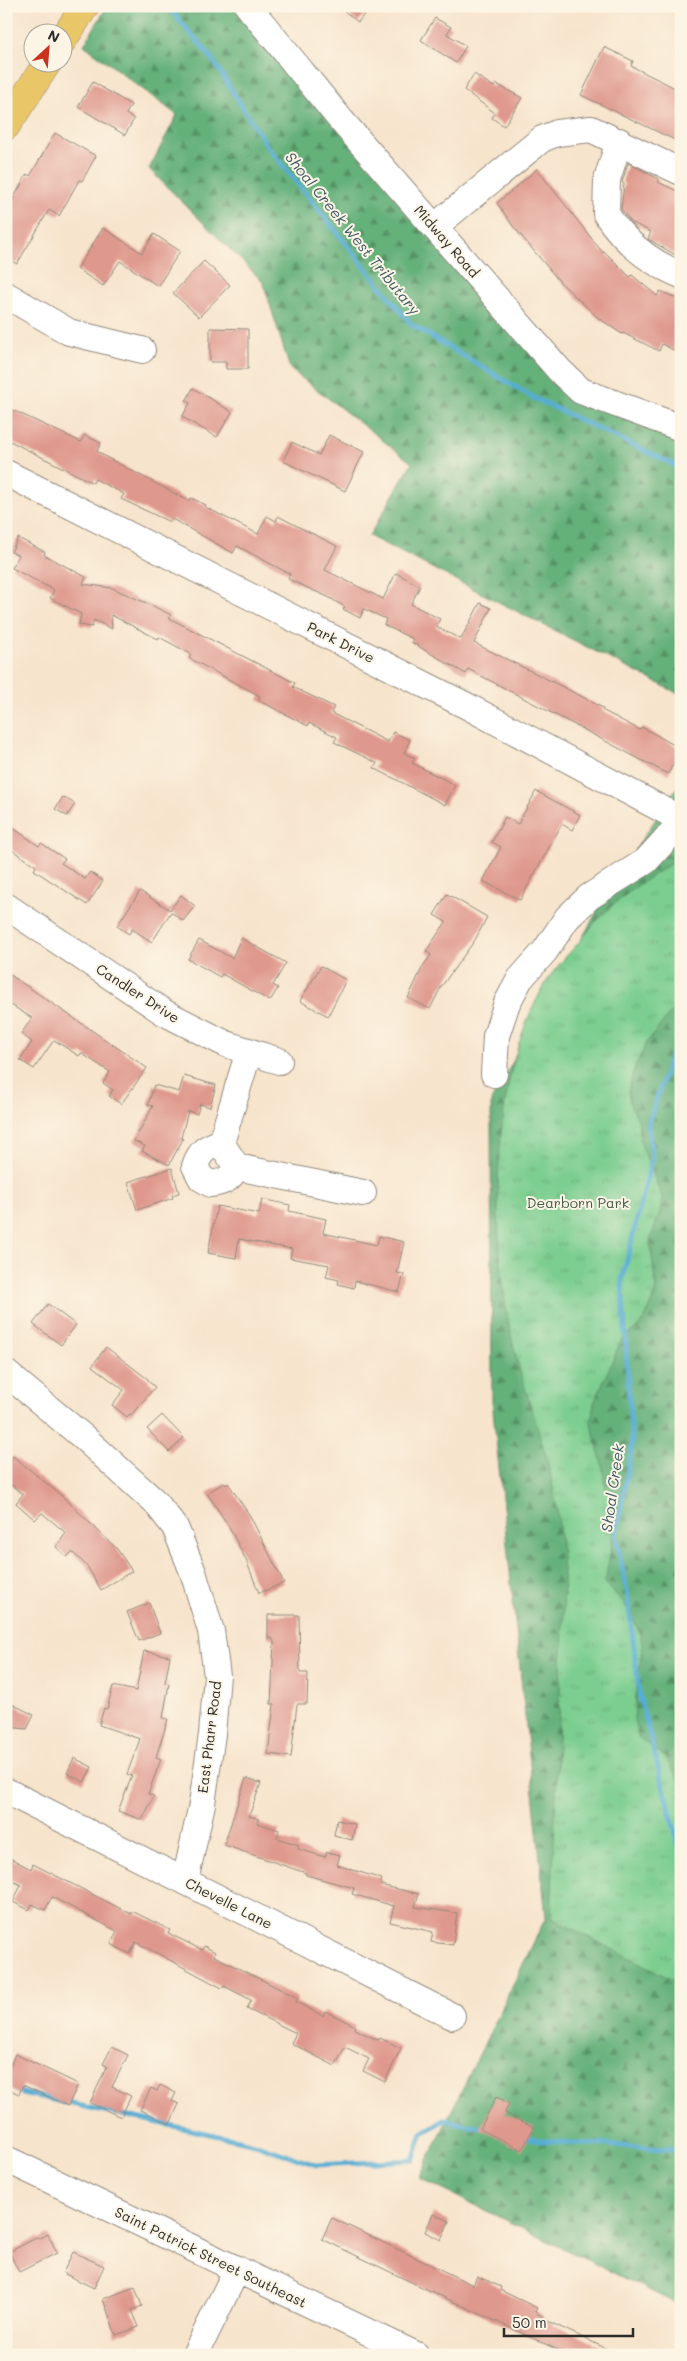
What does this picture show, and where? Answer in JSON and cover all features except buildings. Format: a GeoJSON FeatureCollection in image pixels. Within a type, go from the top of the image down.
{"type":"FeatureCollection","features":[{"type":"Feature","properties":{"kind":"main road"},"geometry":{"type":"LineString","coordinates":[[72,26],[85,6]]}},
{"type":"Feature","properties":{"kind":"main road"},"geometry":{"type":"LineString","coordinates":[[6,126],[41,72]]}},
{"type":"Feature","properties":{"kind":"street","name":"Midway Road"},"geometry":{"type":"LineString","coordinates":[[248,6],[340,119],[560,371],[581,390],[681,428]]}},
{"type":"Feature","properties":{"kind":"street"},"geometry":{"type":"LineString","coordinates":[[434,227],[542,139],[557,133],[591,129],[619,140],[681,172]]}},
{"type":"Feature","properties":{"kind":"street"},"geometry":{"type":"LineString","coordinates":[[619,140],[607,180],[606,214],[616,229],[633,246],[662,267],[681,275]]}},
{"type":"Feature","properties":{"kind":"street"},"geometry":{"type":"LineString","coordinates":[[6,295],[69,332],[142,350]]}},
{"type":"Feature","properties":{"kind":"street","name":"Park Drive"},"geometry":{"type":"LineString","coordinates":[[6,473],[465,705],[673,815],[676,828],[646,862],[589,897],[567,918],[545,951],[520,979],[507,1003],[496,1036],[494,1074]]}},
{"type":"Feature","properties":{"kind":"street","name":"Candler Drive"},"geometry":{"type":"LineString","coordinates":[[6,906],[165,1013],[226,1044],[279,1061]]}},
{"type":"Feature","properties":{"kind":"street"},"geometry":{"type":"LineString","coordinates":[[221,1143],[249,1052]]}},
{"type":"Feature","properties":{"kind":"street"},"geometry":{"type":"LineString","coordinates":[[221,1143],[207,1146],[199,1154],[195,1166],[201,1178],[212,1184],[223,1182],[231,1177],[237,1167]]}},
{"type":"Feature","properties":{"kind":"street"},"geometry":{"type":"LineString","coordinates":[[221,1143],[237,1167],[363,1193]]}},
{"type":"Feature","properties":{"kind":"street","name":"East Pharr Road"},"geometry":{"type":"LineString","coordinates":[[6,1373],[82,1436],[156,1503],[175,1527],[192,1572],[211,1631],[217,1676],[212,1734],[203,1795],[185,1881]]}},
{"type":"Feature","properties":{"kind":"street","name":"Chevelle Lane"},"geometry":{"type":"LineString","coordinates":[[6,1791],[452,2016]]}},
{"type":"Feature","properties":{"kind":"street","name":"Saint Patrick Street Southeast"},"geometry":{"type":"LineString","coordinates":[[6,2159],[416,2355]]}},
{"type":"Feature","properties":{"kind":"street"},"geometry":{"type":"LineString","coordinates":[[195,2355],[237,2269]]}},
{"type":"Feature","properties":{"kind":"green space"},"geometry":{"type":"Polygon","coordinates":[[[107,6],[249,6],[338,95],[466,256],[590,388],[681,432],[681,695],[369,536],[412,463],[290,369],[263,282],[149,169],[177,115],[84,45],[107,6]]]}},
{"type":"Feature","properties":{"kind":"green space"},"geometry":{"type":"Polygon","coordinates":[[[681,781],[681,2306],[419,2178],[546,1917],[492,1401],[491,1101],[613,883],[681,781]]]}},
{"type":"Feature","properties":{"kind":"green space","name":"Dearborn Park"},"geometry":{"type":"Polygon","coordinates":[[[681,857],[681,1000],[647,1042],[635,1067],[628,1092],[631,1106],[638,1119],[640,1141],[662,1197],[660,1212],[650,1241],[656,1289],[645,1318],[638,1327],[622,1339],[594,1403],[591,1423],[602,1463],[606,1490],[611,1498],[613,1513],[612,1542],[605,1583],[624,1603],[639,1631],[643,1646],[637,1682],[634,1719],[638,1737],[664,1756],[681,1784],[681,1984],[551,1918],[563,1618],[562,1565],[558,1517],[549,1468],[517,1361],[509,1325],[499,1239],[498,1192],[500,1145],[506,1098],[516,1053],[531,1012],[551,975],[603,914],[631,891],[681,857]]]}},
{"type":"Feature","properties":{"kind":"waterway","name":"Shoal Creek West Tributary"},"geometry":{"type":"LineString","coordinates":[[167,6],[211,57],[267,146],[412,325],[534,398],[681,468]]}},
{"type":"Feature","properties":{"kind":"waterway","name":"Shoal Creek"},"geometry":{"type":"LineString","coordinates":[[681,1039],[672,1053],[648,1124],[652,1159],[622,1280],[632,1446],[616,1537],[627,1591],[640,1698],[681,1854]]}},
{"type":"Feature","properties":{"kind":"waterway"},"geometry":{"type":"LineString","coordinates":[[16,2090],[22,2093],[251,2143],[316,2165],[413,2160],[422,2133],[444,2120],[486,2129]]}},
{"type":"Feature","properties":{"kind":"waterway"},"geometry":{"type":"LineString","coordinates":[[524,2137],[546,2141],[681,2150]]}}]}
